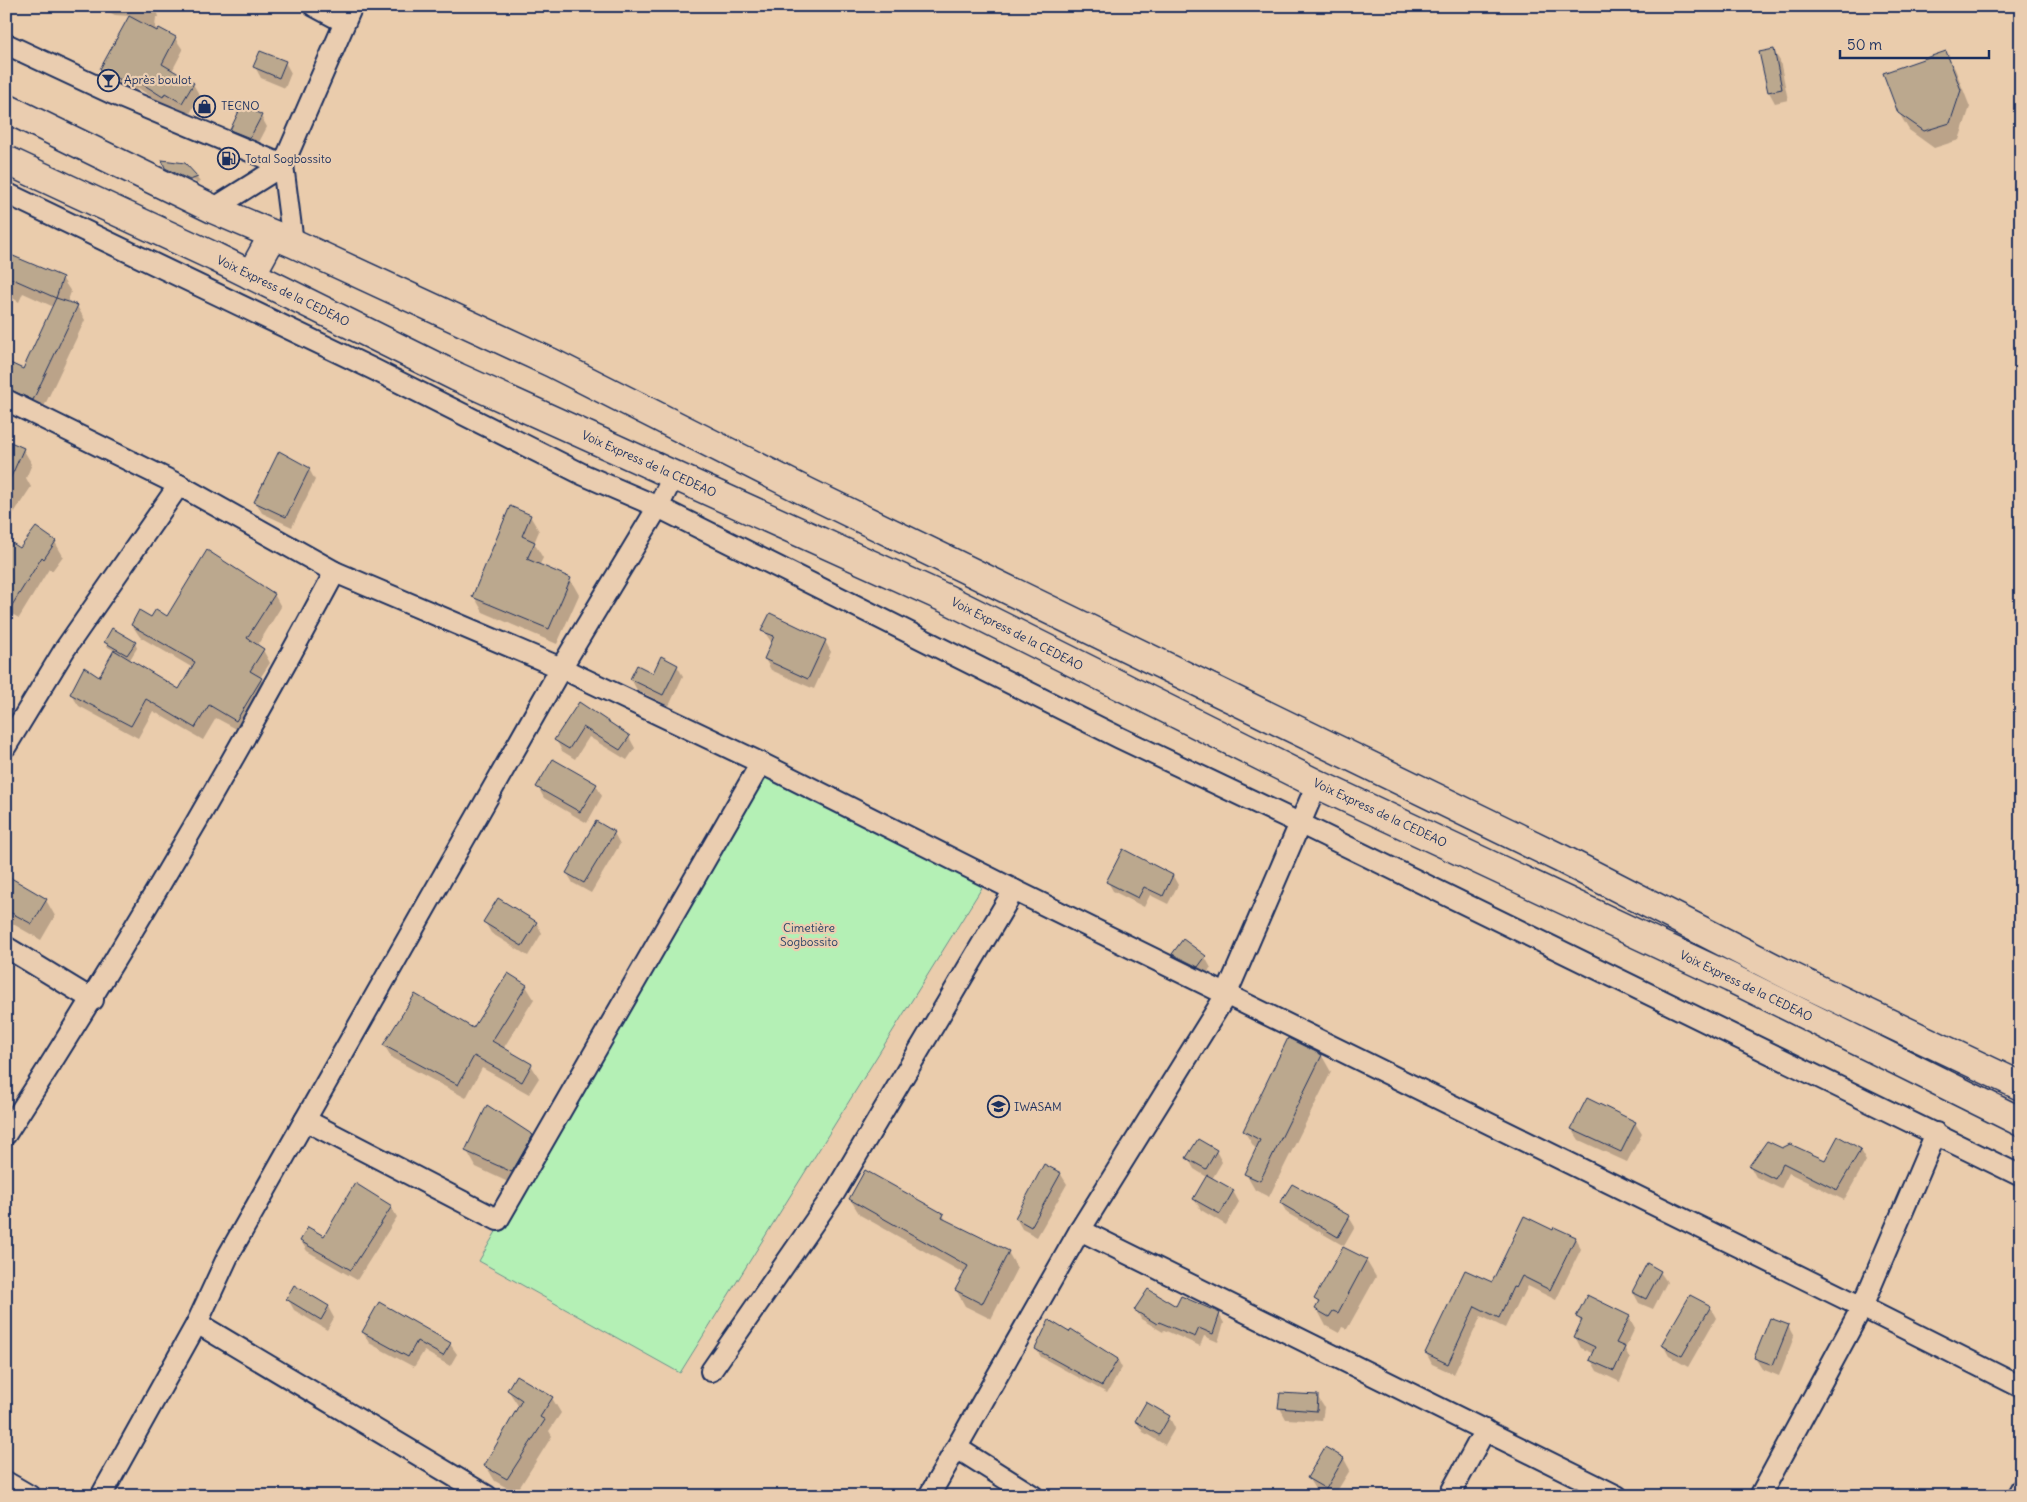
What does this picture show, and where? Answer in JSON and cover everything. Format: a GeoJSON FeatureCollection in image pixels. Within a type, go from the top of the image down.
{"type":"FeatureCollection","features":[{"type":"Feature","properties":{"kind":"main road"},"geometry":{"type":"LineString","coordinates":[[6,108],[213,209],[283,239],[552,363],[807,492],[1562,858],[1794,978],[2021,1086]]}},
{"type":"Feature","properties":{"kind":"main road","name":"Voix Express de la CEDEAO"},"geometry":{"type":"LineString","coordinates":[[6,160],[251,275],[457,377],[947,599],[1317,784],[1731,978],[2021,1122]]}},
{"type":"Feature","properties":{"kind":"main road"},"geometry":{"type":"LineString","coordinates":[[251,275],[283,239]]}},
{"type":"Feature","properties":{"kind":"main road"},"geometry":{"type":"LineString","coordinates":[[1146,698],[1164,665]]}},
{"type":"Feature","properties":{"kind":"street"},"geometry":{"type":"LineString","coordinates":[[283,239],[282,165],[348,14],[314,6]]}},
{"type":"Feature","properties":{"kind":"street"},"geometry":{"type":"LineString","coordinates":[[6,44],[111,93],[282,165]]}},
{"type":"Feature","properties":{"kind":"street"},"geometry":{"type":"LineString","coordinates":[[213,209],[282,165]]}},
{"type":"Feature","properties":{"kind":"street"},"geometry":{"type":"LineString","coordinates":[[6,193],[375,370],[584,475],[658,507],[1120,738],[1299,823],[2021,1176]]}},
{"type":"Feature","properties":{"kind":"street"},"geometry":{"type":"LineString","coordinates":[[6,400],[178,485],[335,572],[561,668],[762,763],[1014,890],[2021,1387]]}},
{"type":"Feature","properties":{"kind":"street"},"geometry":{"type":"LineString","coordinates":[[100,1496],[198,1323],[228,1256],[561,668],[658,507],[674,474]]}},
{"type":"Feature","properties":{"kind":"street"},"geometry":{"type":"LineString","coordinates":[[6,746],[65,650],[178,485]]}},
{"type":"Feature","properties":{"kind":"street"},"geometry":{"type":"LineString","coordinates":[[6,1134],[93,1000],[262,709],[335,572]]}},
{"type":"Feature","properties":{"kind":"street"},"geometry":{"type":"LineString","coordinates":[[305,1120],[498,1220],[762,763]]}},
{"type":"Feature","properties":{"kind":"street"},"geometry":{"type":"LineString","coordinates":[[929,1496],[1080,1230],[1226,995],[1317,784]]}},
{"type":"Feature","properties":{"kind":"street"},"geometry":{"type":"LineString","coordinates":[[711,1371],[836,1192],[1014,890]]}},
{"type":"Feature","properties":{"kind":"street"},"geometry":{"type":"LineString","coordinates":[[6,947],[93,1000]]}},
{"type":"Feature","properties":{"kind":"street"},"geometry":{"type":"LineString","coordinates":[[1760,1496],[1862,1307],[1936,1133]]}},
{"type":"Feature","properties":{"kind":"street"},"geometry":{"type":"LineString","coordinates":[[1080,1230],[1617,1496]]}},
{"type":"Feature","properties":{"kind":"street"},"geometry":{"type":"LineString","coordinates":[[198,1323],[487,1496]]}},
{"type":"Feature","properties":{"kind":"street"},"geometry":{"type":"LineString","coordinates":[[1449,1496],[1485,1430]]}},
{"type":"Feature","properties":{"kind":"street"},"geometry":{"type":"LineString","coordinates":[[957,1448],[1033,1496]]}},
{"type":"Feature","properties":{"kind":"street"},"geometry":{"type":"LineString","coordinates":[[6,1482],[30,1496]]}},
{"type":"Feature","properties":{"kind":"street"},"geometry":{"type":"LineString","coordinates":[[2017,1496],[2021,1489]]}},
{"type":"Feature","properties":{"kind":"green space","name":"Cimetière Sogbossito"},"geometry":{"type":"Polygon","coordinates":[[[761,774],[983,886],[680,1373],[479,1261],[761,774]]]}},
{"type":"Feature","properties":{"kind":"building"},"geometry":{"type":"Polygon","coordinates":[[[129,16],[157,31],[159,28],[176,37],[162,64],[194,83],[182,103],[165,93],[163,97],[130,76],[127,83],[100,69],[129,16]]]}},
{"type":"Feature","properties":{"kind":"building"},"geometry":{"type":"Polygon","coordinates":[[[1774,49],[1782,89],[1768,92],[1759,52],[1774,49]]]}},
{"type":"Feature","properties":{"kind":"building"},"geometry":{"type":"Polygon","coordinates":[[[260,51],[286,61],[279,78],[253,67],[260,51]]]}},
{"type":"Feature","properties":{"kind":"building"},"geometry":{"type":"Polygon","coordinates":[[[1946,51],[1961,90],[1950,123],[1924,131],[1898,113],[1883,73],[1946,51]]]}},
{"type":"Feature","properties":{"kind":"building"},"geometry":{"type":"Polygon","coordinates":[[[242,105],[262,115],[250,138],[230,130],[242,105]]]}},
{"type":"Feature","properties":{"kind":"building"},"geometry":{"type":"Polygon","coordinates":[[[162,160],[185,163],[198,177],[190,180],[165,168],[162,160]]]}},
{"type":"Feature","properties":{"kind":"building"},"geometry":{"type":"Polygon","coordinates":[[[6,253],[63,277],[56,298],[6,276],[6,253]]]}},
{"type":"Feature","properties":{"kind":"building"},"geometry":{"type":"Polygon","coordinates":[[[56,298],[78,305],[33,400],[6,388],[6,361],[23,369],[56,298]]]}},
{"type":"Feature","properties":{"kind":"building"},"geometry":{"type":"Polygon","coordinates":[[[6,440],[24,448],[6,488],[6,440]]]}},
{"type":"Feature","properties":{"kind":"building"},"geometry":{"type":"Polygon","coordinates":[[[279,451],[310,468],[286,517],[254,502],[279,451]]]}},
{"type":"Feature","properties":{"kind":"building"},"geometry":{"type":"Polygon","coordinates":[[[510,506],[531,515],[522,536],[535,542],[527,559],[571,578],[549,629],[472,597],[510,506]]]}},
{"type":"Feature","properties":{"kind":"building"},"geometry":{"type":"Polygon","coordinates":[[[36,527],[56,541],[44,559],[42,557],[6,615],[6,539],[20,548],[36,527]]]}},
{"type":"Feature","properties":{"kind":"building"},"geometry":{"type":"Polygon","coordinates":[[[207,550],[275,594],[247,638],[264,649],[250,671],[262,678],[236,721],[209,705],[195,728],[146,699],[131,726],[70,694],[84,667],[99,677],[114,650],[179,689],[195,662],[131,625],[139,610],[151,617],[156,609],[167,616],[207,550]]]}},
{"type":"Feature","properties":{"kind":"building"},"geometry":{"type":"Polygon","coordinates":[[[770,613],[826,640],[808,679],[764,659],[774,636],[761,631],[770,613]]]}},
{"type":"Feature","properties":{"kind":"building"},"geometry":{"type":"Polygon","coordinates":[[[112,628],[136,642],[127,655],[104,642],[112,628]]]}},
{"type":"Feature","properties":{"kind":"building"},"geometry":{"type":"Polygon","coordinates":[[[661,656],[678,665],[663,695],[630,679],[637,665],[653,673],[661,656]]]}},
{"type":"Feature","properties":{"kind":"building"},"geometry":{"type":"Polygon","coordinates":[[[579,702],[630,736],[620,750],[583,727],[569,749],[554,740],[579,702]]]}},
{"type":"Feature","properties":{"kind":"building"},"geometry":{"type":"Polygon","coordinates":[[[553,759],[597,784],[580,812],[536,787],[553,759]]]}},
{"type":"Feature","properties":{"kind":"building"},"geometry":{"type":"Polygon","coordinates":[[[596,821],[615,832],[584,883],[566,873],[596,821]]]}},
{"type":"Feature","properties":{"kind":"building"},"geometry":{"type":"Polygon","coordinates":[[[1123,849],[1173,875],[1163,896],[1144,887],[1138,898],[1106,882],[1123,849]]]}},
{"type":"Feature","properties":{"kind":"building"},"geometry":{"type":"Polygon","coordinates":[[[6,875],[47,899],[32,924],[6,910],[6,875]]]}},
{"type":"Feature","properties":{"kind":"building"},"geometry":{"type":"Polygon","coordinates":[[[498,898],[537,922],[522,946],[483,922],[498,898]]]}},
{"type":"Feature","properties":{"kind":"building"},"geometry":{"type":"Polygon","coordinates":[[[1183,939],[1206,956],[1198,967],[1172,954],[1183,939]]]}},
{"type":"Feature","properties":{"kind":"building"},"geometry":{"type":"Polygon","coordinates":[[[508,973],[527,985],[492,1041],[532,1064],[522,1082],[474,1056],[458,1085],[383,1045],[415,994],[473,1028],[508,973]]]}},
{"type":"Feature","properties":{"kind":"building"},"geometry":{"type":"Polygon","coordinates":[[[1288,1038],[1322,1055],[1260,1181],[1244,1174],[1260,1140],[1243,1131],[1288,1038]]]}},
{"type":"Feature","properties":{"kind":"building"},"geometry":{"type":"Polygon","coordinates":[[[1587,1098],[1636,1122],[1621,1152],[1571,1129],[1587,1098]]]}},
{"type":"Feature","properties":{"kind":"building"},"geometry":{"type":"Polygon","coordinates":[[[487,1105],[533,1135],[512,1172],[465,1151],[487,1105]]]}},
{"type":"Feature","properties":{"kind":"building"},"geometry":{"type":"Polygon","coordinates":[[[1838,1136],[1861,1149],[1837,1190],[1783,1163],[1775,1179],[1749,1166],[1767,1141],[1782,1148],[1790,1144],[1825,1160],[1838,1136]]]}},
{"type":"Feature","properties":{"kind":"building"},"geometry":{"type":"Polygon","coordinates":[[[1198,1139],[1217,1150],[1206,1169],[1186,1158],[1198,1139]]]}},
{"type":"Feature","properties":{"kind":"building"},"geometry":{"type":"Polygon","coordinates":[[[1044,1164],[1061,1173],[1031,1227],[1015,1218],[1044,1164]]]}},
{"type":"Feature","properties":{"kind":"building"},"geometry":{"type":"Polygon","coordinates":[[[865,1170],[944,1214],[942,1218],[1009,1251],[982,1304],[955,1290],[968,1266],[849,1199],[865,1170]]]}},
{"type":"Feature","properties":{"kind":"building"},"geometry":{"type":"Polygon","coordinates":[[[1207,1175],[1234,1190],[1220,1214],[1193,1199],[1207,1175]]]}},
{"type":"Feature","properties":{"kind":"building"},"geometry":{"type":"Polygon","coordinates":[[[355,1183],[392,1206],[351,1270],[300,1241],[308,1227],[324,1236],[355,1183]]]}},
{"type":"Feature","properties":{"kind":"building"},"geometry":{"type":"Polygon","coordinates":[[[1292,1184],[1350,1216],[1338,1237],[1280,1203],[1292,1184]]]}},
{"type":"Feature","properties":{"kind":"building"},"geometry":{"type":"Polygon","coordinates":[[[1524,1216],[1553,1230],[1554,1227],[1576,1237],[1550,1290],[1522,1276],[1516,1288],[1513,1287],[1499,1318],[1475,1306],[1448,1364],[1425,1353],[1465,1270],[1492,1282],[1524,1216]]]}},
{"type":"Feature","properties":{"kind":"building"},"geometry":{"type":"Polygon","coordinates":[[[1343,1247],[1367,1259],[1338,1313],[1333,1311],[1329,1317],[1315,1309],[1319,1302],[1314,1299],[1343,1247]]]}},
{"type":"Feature","properties":{"kind":"building"},"geometry":{"type":"Polygon","coordinates":[[[1647,1263],[1661,1271],[1646,1299],[1632,1292],[1647,1263]]]}},
{"type":"Feature","properties":{"kind":"building"},"geometry":{"type":"Polygon","coordinates":[[[294,1285],[329,1306],[321,1320],[286,1299],[294,1285]]]}},
{"type":"Feature","properties":{"kind":"building"},"geometry":{"type":"Polygon","coordinates":[[[1148,1289],[1176,1306],[1181,1296],[1220,1313],[1213,1334],[1199,1328],[1195,1337],[1159,1322],[1157,1324],[1134,1310],[1148,1289]]]}},
{"type":"Feature","properties":{"kind":"building"},"geometry":{"type":"Polygon","coordinates":[[[1587,1295],[1630,1316],[1616,1343],[1625,1347],[1614,1371],[1589,1360],[1595,1347],[1574,1337],[1582,1320],[1576,1317],[1587,1295]]]}},
{"type":"Feature","properties":{"kind":"building"},"geometry":{"type":"Polygon","coordinates":[[[1690,1295],[1711,1306],[1682,1356],[1661,1345],[1690,1295]]]}},
{"type":"Feature","properties":{"kind":"building"},"geometry":{"type":"Polygon","coordinates":[[[379,1302],[451,1343],[443,1356],[417,1341],[408,1357],[362,1332],[379,1302]]]}},
{"type":"Feature","properties":{"kind":"building"},"geometry":{"type":"Polygon","coordinates":[[[1770,1318],[1789,1325],[1773,1365],[1754,1358],[1770,1318]]]}},
{"type":"Feature","properties":{"kind":"building"},"geometry":{"type":"Polygon","coordinates":[[[1049,1320],[1069,1332],[1071,1329],[1118,1359],[1102,1386],[1035,1349],[1049,1320]]]}},
{"type":"Feature","properties":{"kind":"building"},"geometry":{"type":"Polygon","coordinates":[[[516,1375],[553,1397],[540,1417],[545,1420],[507,1479],[484,1466],[522,1400],[507,1390],[516,1375]]]}},
{"type":"Feature","properties":{"kind":"building"},"geometry":{"type":"Polygon","coordinates":[[[1280,1393],[1318,1395],[1317,1411],[1278,1408],[1280,1393]]]}},
{"type":"Feature","properties":{"kind":"building"},"geometry":{"type":"Polygon","coordinates":[[[1146,1402],[1170,1416],[1159,1435],[1135,1421],[1146,1402]]]}},
{"type":"Feature","properties":{"kind":"building"},"geometry":{"type":"Polygon","coordinates":[[[1325,1447],[1344,1458],[1326,1489],[1307,1478],[1325,1447]]]}},
{"type":"Feature","properties":{"kind":"place","name":"Après boulot"},"geometry":{"type":"Point","coordinates":[108,80]}},
{"type":"Feature","properties":{"kind":"place","name":"TECNO"},"geometry":{"type":"Point","coordinates":[205,106]}},
{"type":"Feature","properties":{"kind":"place","name":"Total Sogbossito"},"geometry":{"type":"Point","coordinates":[229,159]}},
{"type":"Feature","properties":{"kind":"place","name":"IWASAM"},"geometry":{"type":"Point","coordinates":[998,1107]}}]}
